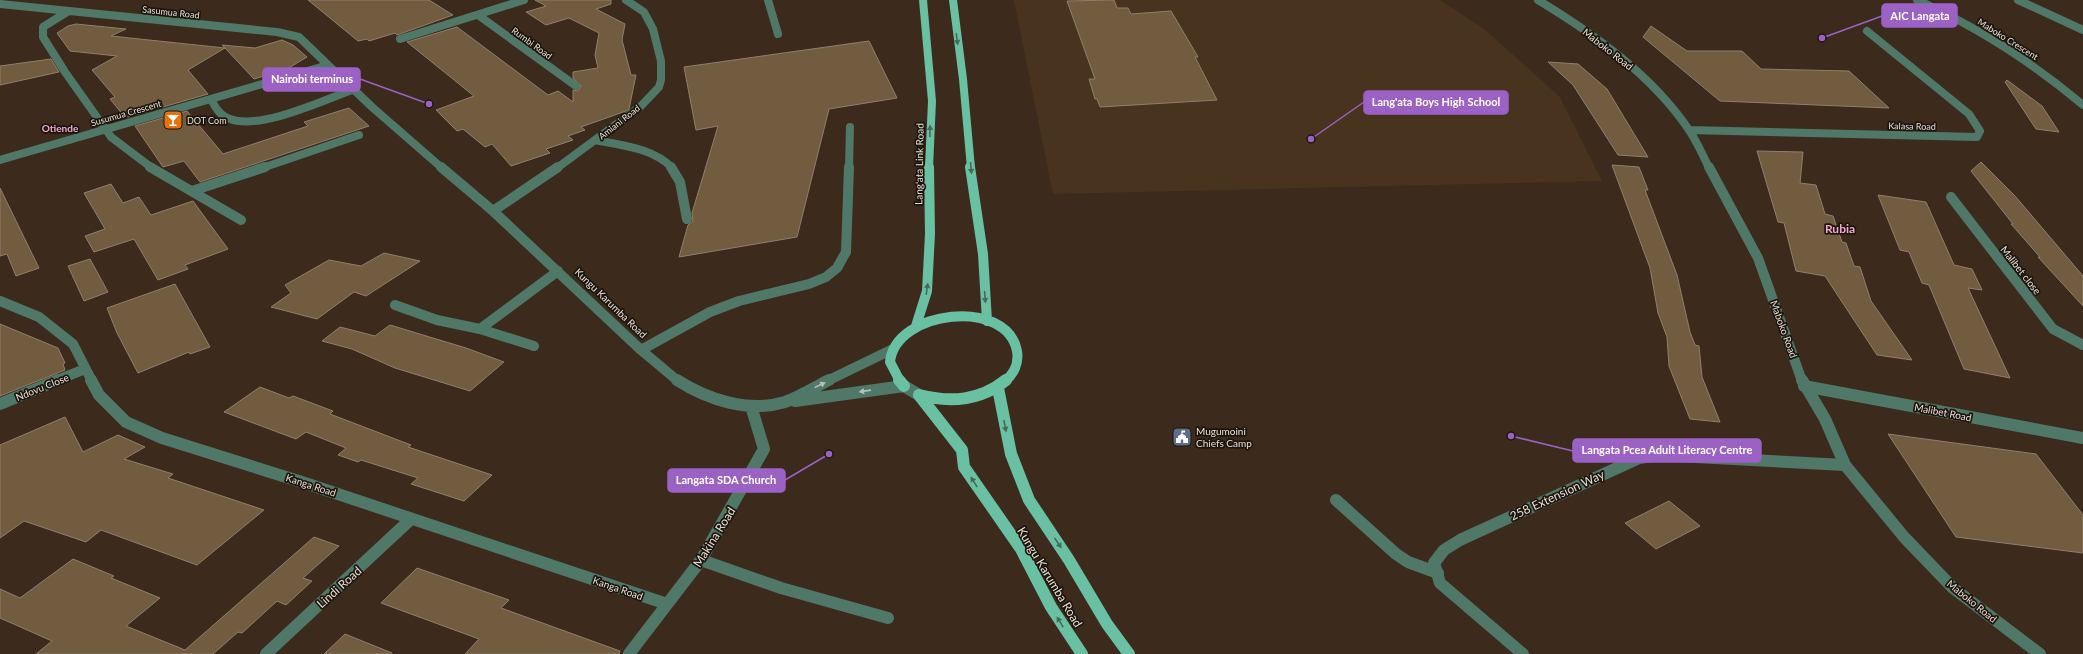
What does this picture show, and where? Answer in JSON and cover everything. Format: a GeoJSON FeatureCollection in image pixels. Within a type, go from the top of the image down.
{"type":"FeatureCollection","features":[{"type":"Feature","properties":{"kind":"main road","name":"Lang'ata Link Road"},"geometry":{"type":"LineString","coordinates":[[916,326],[927,291],[930,234],[929,179],[932,101],[923,0]]}},
{"type":"Feature","properties":{"kind":"main road"},"geometry":{"type":"LineString","coordinates":[[952,0],[962,79],[972,185],[983,254],[987,321]]}},
{"type":"Feature","properties":{"kind":"main road"},"geometry":{"type":"LineString","coordinates":[[904,386],[894,374],[890,362],[893,349],[902,337],[916,326],[933,320],[951,317],[971,317],[987,321],[1004,329],[1013,339],[1020,351],[1018,364],[1011,377],[998,388],[980,396],[959,400],[938,399],[918,395]]}},
{"type":"Feature","properties":{"kind":"main road"},"geometry":{"type":"LineString","coordinates":[[998,388],[1011,454],[1028,500],[1069,560],[1107,624],[1129,654]]}},
{"type":"Feature","properties":{"kind":"main road","name":"Kungu Karumba Road"},"geometry":{"type":"LineString","coordinates":[[918,395],[962,450],[964,466],[995,514],[1021,549],[1051,607],[1082,654]]}},
{"type":"Feature","properties":{"kind":"street"},"geometry":{"type":"LineString","coordinates":[[400,39],[524,0]]}},
{"type":"Feature","properties":{"kind":"street"},"geometry":{"type":"LineString","coordinates":[[768,0],[778,34]]}},
{"type":"Feature","properties":{"kind":"street","name":"Maboko Road"},"geometry":{"type":"LineString","coordinates":[[1538,0],[1564,16],[1618,55],[1653,86],[1689,130],[1758,258],[1804,386],[1825,419],[1845,465],[1904,537],[1953,588],[2040,654]]}},
{"type":"Feature","properties":{"kind":"street","name":"Maboko Crescent"},"geometry":{"type":"LineString","coordinates":[[1917,0],[1934,7],[2012,50],[2055,80],[2083,105]]}},
{"type":"Feature","properties":{"kind":"street"},"geometry":{"type":"LineString","coordinates":[[2018,0],[2083,30]]}},
{"type":"Feature","properties":{"kind":"street","name":"Amiani Road"},"geometry":{"type":"LineString","coordinates":[[493,211],[595,140],[650,98],[659,88],[663,78],[660,54],[652,26],[646,14],[631,1]]}},
{"type":"Feature","properties":{"kind":"street","name":"Sasumua Road"},"geometry":{"type":"LineString","coordinates":[[0,4],[67,12],[277,32],[299,37],[352,90]]}},
{"type":"Feature","properties":{"kind":"street"},"geometry":{"type":"LineString","coordinates":[[67,12],[43,27],[43,37],[110,137],[155,170],[241,220]]}},
{"type":"Feature","properties":{"kind":"street","name":"Rumbi Road"},"geometry":{"type":"LineString","coordinates":[[478,15],[576,86]]}},
{"type":"Feature","properties":{"kind":"street","name":"Kalasa Road"},"geometry":{"type":"LineString","coordinates":[[1689,130],[1977,136],[1980,131],[1969,114],[1867,30]]}},
{"type":"Feature","properties":{"kind":"street","name":"Susumua Crescent"},"geometry":{"type":"LineString","coordinates":[[0,160],[328,65]]}},
{"type":"Feature","properties":{"kind":"street"},"geometry":{"type":"LineString","coordinates":[[211,99],[218,111],[230,119],[248,122],[276,117],[352,90]]}},
{"type":"Feature","properties":{"kind":"street","name":"Kungu Karumba Road"},"geometry":{"type":"LineString","coordinates":[[352,90],[493,211],[558,270],[641,350],[678,381],[712,398],[732,404],[751,406],[785,402],[893,349]]}},
{"type":"Feature","properties":{"kind":"street"},"geometry":{"type":"LineString","coordinates":[[641,350],[710,312],[740,301],[809,284],[826,277],[838,268],[846,252],[850,127]]}},
{"type":"Feature","properties":{"kind":"street"},"geometry":{"type":"LineString","coordinates":[[192,191],[359,136]]}},
{"type":"Feature","properties":{"kind":"street"},"geometry":{"type":"LineString","coordinates":[[595,140],[637,149],[666,160],[676,172],[687,219]]}},
{"type":"Feature","properties":{"kind":"street","name":"Malibet close"},"geometry":{"type":"LineString","coordinates":[[1951,197],[2053,330],[2083,344]]}},
{"type":"Feature","properties":{"kind":"street"},"geometry":{"type":"LineString","coordinates":[[480,329],[558,270]]}},
{"type":"Feature","properties":{"kind":"street","name":"Kanga Road"},"geometry":{"type":"LineString","coordinates":[[0,301],[39,317],[73,344],[99,395],[126,422],[162,438],[201,449],[411,518],[667,604]]}},
{"type":"Feature","properties":{"kind":"street"},"geometry":{"type":"LineString","coordinates":[[395,305],[437,320],[480,329],[534,346]]}},
{"type":"Feature","properties":{"kind":"street","name":"Ndovu Close"},"geometry":{"type":"LineString","coordinates":[[0,404],[85,370]]}},
{"type":"Feature","properties":{"kind":"street"},"geometry":{"type":"LineString","coordinates":[[785,402],[904,386],[918,395]]}},
{"type":"Feature","properties":{"kind":"street","name":"Malibet Road"},"geometry":{"type":"LineString","coordinates":[[1804,386],[2083,438]]}},
{"type":"Feature","properties":{"kind":"street","name":"Makina Road"},"geometry":{"type":"LineString","coordinates":[[631,653],[701,560],[736,501],[764,449],[751,406]]}},
{"type":"Feature","properties":{"kind":"street","name":"258 Extension Way"},"geometry":{"type":"LineString","coordinates":[[1438,574],[1434,564],[1444,550],[1460,540],[1638,458],[1658,455],[1845,465]]}},
{"type":"Feature","properties":{"kind":"street"},"geometry":{"type":"LineString","coordinates":[[1336,500],[1396,554],[1408,562],[1438,574],[1440,583],[1523,654]]}},
{"type":"Feature","properties":{"kind":"street","name":"Lindi Road"},"geometry":{"type":"LineString","coordinates":[[266,654],[365,564],[411,518]]}},
{"type":"Feature","properties":{"kind":"street"},"geometry":{"type":"LineString","coordinates":[[701,560],[781,588],[888,618]]}},
{"type":"Feature","properties":{"kind":"shaded area"},"geometry":{"type":"Polygon","coordinates":[[[1014,0],[1440,0],[1484,29],[1559,96],[1602,181],[1053,194],[1014,0]]]}},
{"type":"Feature","properties":{"kind":"building"},"geometry":{"type":"Polygon","coordinates":[[[308,0],[429,0],[453,15],[397,35],[395,33],[369,41],[367,39],[358,41],[308,0]]]}},
{"type":"Feature","properties":{"kind":"building"},"geometry":{"type":"Polygon","coordinates":[[[535,0],[611,0],[611,4],[596,9],[625,24],[622,40],[631,75],[636,75],[629,109],[581,127],[585,130],[568,136],[573,140],[546,149],[550,153],[511,166],[492,144],[485,147],[463,129],[457,131],[436,110],[474,96],[407,42],[457,27],[548,95],[558,91],[573,102],[573,90],[578,91],[581,86],[573,78],[573,72],[598,68],[595,55],[599,33],[569,18],[546,25],[526,12],[546,6],[535,0]]]}},
{"type":"Feature","properties":{"kind":"building"},"geometry":{"type":"Polygon","coordinates":[[[1114,0],[1117,8],[1128,8],[1131,14],[1171,11],[1198,57],[1195,57],[1217,100],[1100,107],[1097,99],[1095,99],[1089,79],[1095,79],[1067,1],[1114,0]]]}},
{"type":"Feature","properties":{"kind":"building"},"geometry":{"type":"Polygon","coordinates":[[[76,24],[126,29],[111,36],[225,48],[188,70],[208,94],[128,117],[124,116],[110,99],[115,97],[92,70],[117,56],[70,51],[57,33],[68,26],[76,24]]]}},
{"type":"Feature","properties":{"kind":"building"},"geometry":{"type":"Polygon","coordinates":[[[1651,26],[1687,51],[1742,51],[1761,69],[1849,71],[1889,108],[1720,101],[1643,37],[1651,26]]]}},
{"type":"Feature","properties":{"kind":"building"},"geometry":{"type":"Polygon","coordinates":[[[282,40],[293,45],[307,57],[287,69],[254,79],[222,45],[255,48],[282,40]]]}},
{"type":"Feature","properties":{"kind":"building"},"geometry":{"type":"Polygon","coordinates":[[[869,41],[897,98],[829,109],[797,237],[679,257],[688,225],[693,221],[692,213],[718,126],[696,130],[684,67],[869,41]]]}},
{"type":"Feature","properties":{"kind":"building"},"geometry":{"type":"Polygon","coordinates":[[[51,59],[59,72],[0,85],[0,66],[51,59]]]}},
{"type":"Feature","properties":{"kind":"building"},"geometry":{"type":"Polygon","coordinates":[[[1548,62],[1578,64],[1607,89],[1648,157],[1618,155],[1573,85],[1548,62]]]}},
{"type":"Feature","properties":{"kind":"building"},"geometry":{"type":"Polygon","coordinates":[[[2007,80],[2042,106],[2059,132],[2036,129],[2005,82],[2007,80]]]}},
{"type":"Feature","properties":{"kind":"building"},"geometry":{"type":"Polygon","coordinates":[[[349,108],[369,126],[200,182],[184,161],[163,167],[135,126],[187,111],[223,154],[308,126],[304,122],[349,108]]]}},
{"type":"Feature","properties":{"kind":"building"},"geometry":{"type":"Polygon","coordinates":[[[1757,151],[1803,152],[1800,183],[1816,185],[1825,214],[1833,216],[1842,242],[1846,243],[1854,266],[1860,267],[1871,301],[1912,360],[1877,355],[1825,276],[1796,271],[1784,223],[1778,222],[1757,151]]]}},
{"type":"Feature","properties":{"kind":"building"},"geometry":{"type":"Polygon","coordinates":[[[1981,162],[2015,196],[2083,276],[2083,306],[2038,257],[2040,257],[2011,224],[2013,224],[1971,171],[1981,162]]]}},
{"type":"Feature","properties":{"kind":"building"},"geometry":{"type":"Polygon","coordinates":[[[1612,165],[1639,167],[1648,190],[1645,190],[1677,275],[1690,332],[1695,345],[1699,346],[1702,377],[1720,422],[1690,419],[1669,366],[1667,337],[1658,313],[1650,268],[1612,165]]]}},
{"type":"Feature","properties":{"kind":"building"},"geometry":{"type":"Polygon","coordinates":[[[111,184],[123,203],[139,197],[151,215],[193,201],[228,249],[185,265],[188,269],[158,280],[134,239],[94,252],[85,236],[105,229],[84,193],[111,184]]]}},
{"type":"Feature","properties":{"kind":"building"},"geometry":{"type":"Polygon","coordinates":[[[0,188],[39,268],[16,276],[7,254],[0,256],[0,188]]]}},
{"type":"Feature","properties":{"kind":"building"},"geometry":{"type":"Polygon","coordinates":[[[1878,195],[1926,202],[1954,265],[1972,269],[1982,290],[1968,288],[2010,378],[1964,369],[1929,285],[1922,283],[1909,252],[1900,250],[1878,195]]]}},
{"type":"Feature","properties":{"kind":"building"},"geometry":{"type":"Polygon","coordinates":[[[384,253],[420,261],[366,296],[354,292],[317,319],[271,307],[291,293],[285,285],[329,260],[361,266],[384,253]]]}},
{"type":"Feature","properties":{"kind":"building"},"geometry":{"type":"Polygon","coordinates":[[[90,259],[108,292],[84,301],[68,266],[90,259]]]}},
{"type":"Feature","properties":{"kind":"building"},"geometry":{"type":"Polygon","coordinates":[[[175,284],[210,347],[190,354],[189,352],[138,373],[117,333],[107,308],[175,284]]]}},
{"type":"Feature","properties":{"kind":"building"},"geometry":{"type":"Polygon","coordinates":[[[0,324],[58,348],[65,363],[63,364],[65,370],[0,396],[0,324]]]}},
{"type":"Feature","properties":{"kind":"building"},"geometry":{"type":"Polygon","coordinates":[[[390,325],[466,348],[504,362],[470,391],[395,368],[352,349],[322,341],[340,327],[375,336],[390,325]]]}},
{"type":"Feature","properties":{"kind":"building"},"geometry":{"type":"Polygon","coordinates":[[[260,387],[289,398],[293,396],[333,411],[330,414],[411,445],[408,447],[492,475],[464,501],[411,484],[418,478],[361,460],[358,462],[338,455],[346,448],[306,432],[296,439],[224,412],[260,387]]]}},
{"type":"Feature","properties":{"kind":"building"},"geometry":{"type":"Polygon","coordinates":[[[65,417],[83,452],[118,435],[145,447],[124,459],[173,474],[168,478],[264,510],[197,565],[101,530],[86,542],[24,521],[0,538],[0,445],[65,417]]]}},
{"type":"Feature","properties":{"kind":"building"},"geometry":{"type":"Polygon","coordinates":[[[1888,434],[2036,454],[2083,515],[2083,553],[1956,537],[1888,434]]]}},
{"type":"Feature","properties":{"kind":"building"},"geometry":{"type":"Polygon","coordinates":[[[1669,501],[1700,526],[1656,549],[1625,523],[1669,501]]]}},
{"type":"Feature","properties":{"kind":"building"},"geometry":{"type":"Polygon","coordinates":[[[314,537],[339,546],[303,578],[312,581],[286,605],[277,601],[242,633],[238,632],[213,654],[36,654],[52,641],[0,618],[0,589],[20,598],[73,559],[114,576],[111,578],[160,598],[126,626],[185,650],[314,537]]]}},
{"type":"Feature","properties":{"kind":"building"},"geometry":{"type":"Polygon","coordinates":[[[417,568],[509,600],[501,608],[620,651],[619,654],[465,654],[479,639],[381,603],[417,568]]]}},
{"type":"Feature","properties":{"kind":"building"},"geometry":{"type":"Polygon","coordinates":[[[345,634],[392,653],[392,654],[324,654],[345,634]]]}},
{"type":"Feature","properties":{"kind":"place","name":"AIC Langata"},"geometry":{"type":"Point","coordinates":[1822,38]}},
{"type":"Feature","properties":{"kind":"place","name":"Nairobi terminus"},"geometry":{"type":"Point","coordinates":[429,104]}},
{"type":"Feature","properties":{"kind":"place","name":"DOT Com"},"geometry":{"type":"Point","coordinates":[173,120]}},
{"type":"Feature","properties":{"kind":"place","name":"Lang'ata Boys High School"},"geometry":{"type":"Point","coordinates":[1311,139]}},
{"type":"Feature","properties":{"kind":"place","name":"Langata Pcea Adult Literacy Centre"},"geometry":{"type":"Point","coordinates":[1511,436]}},
{"type":"Feature","properties":{"kind":"place","name":"Mugumoini Chiefs Camp"},"geometry":{"type":"Point","coordinates":[1182,437]}},
{"type":"Feature","properties":{"kind":"place","name":"Langata SDA Church"},"geometry":{"type":"Point","coordinates":[829,454]}},
{"type":"Feature","properties":{"kind":"district","name":"Otiende"},"geometry":{"type":"Point","coordinates":[60,128]}},
{"type":"Feature","properties":{"kind":"district","name":"Rubia"},"geometry":{"type":"Point","coordinates":[1840,228]}}]}
